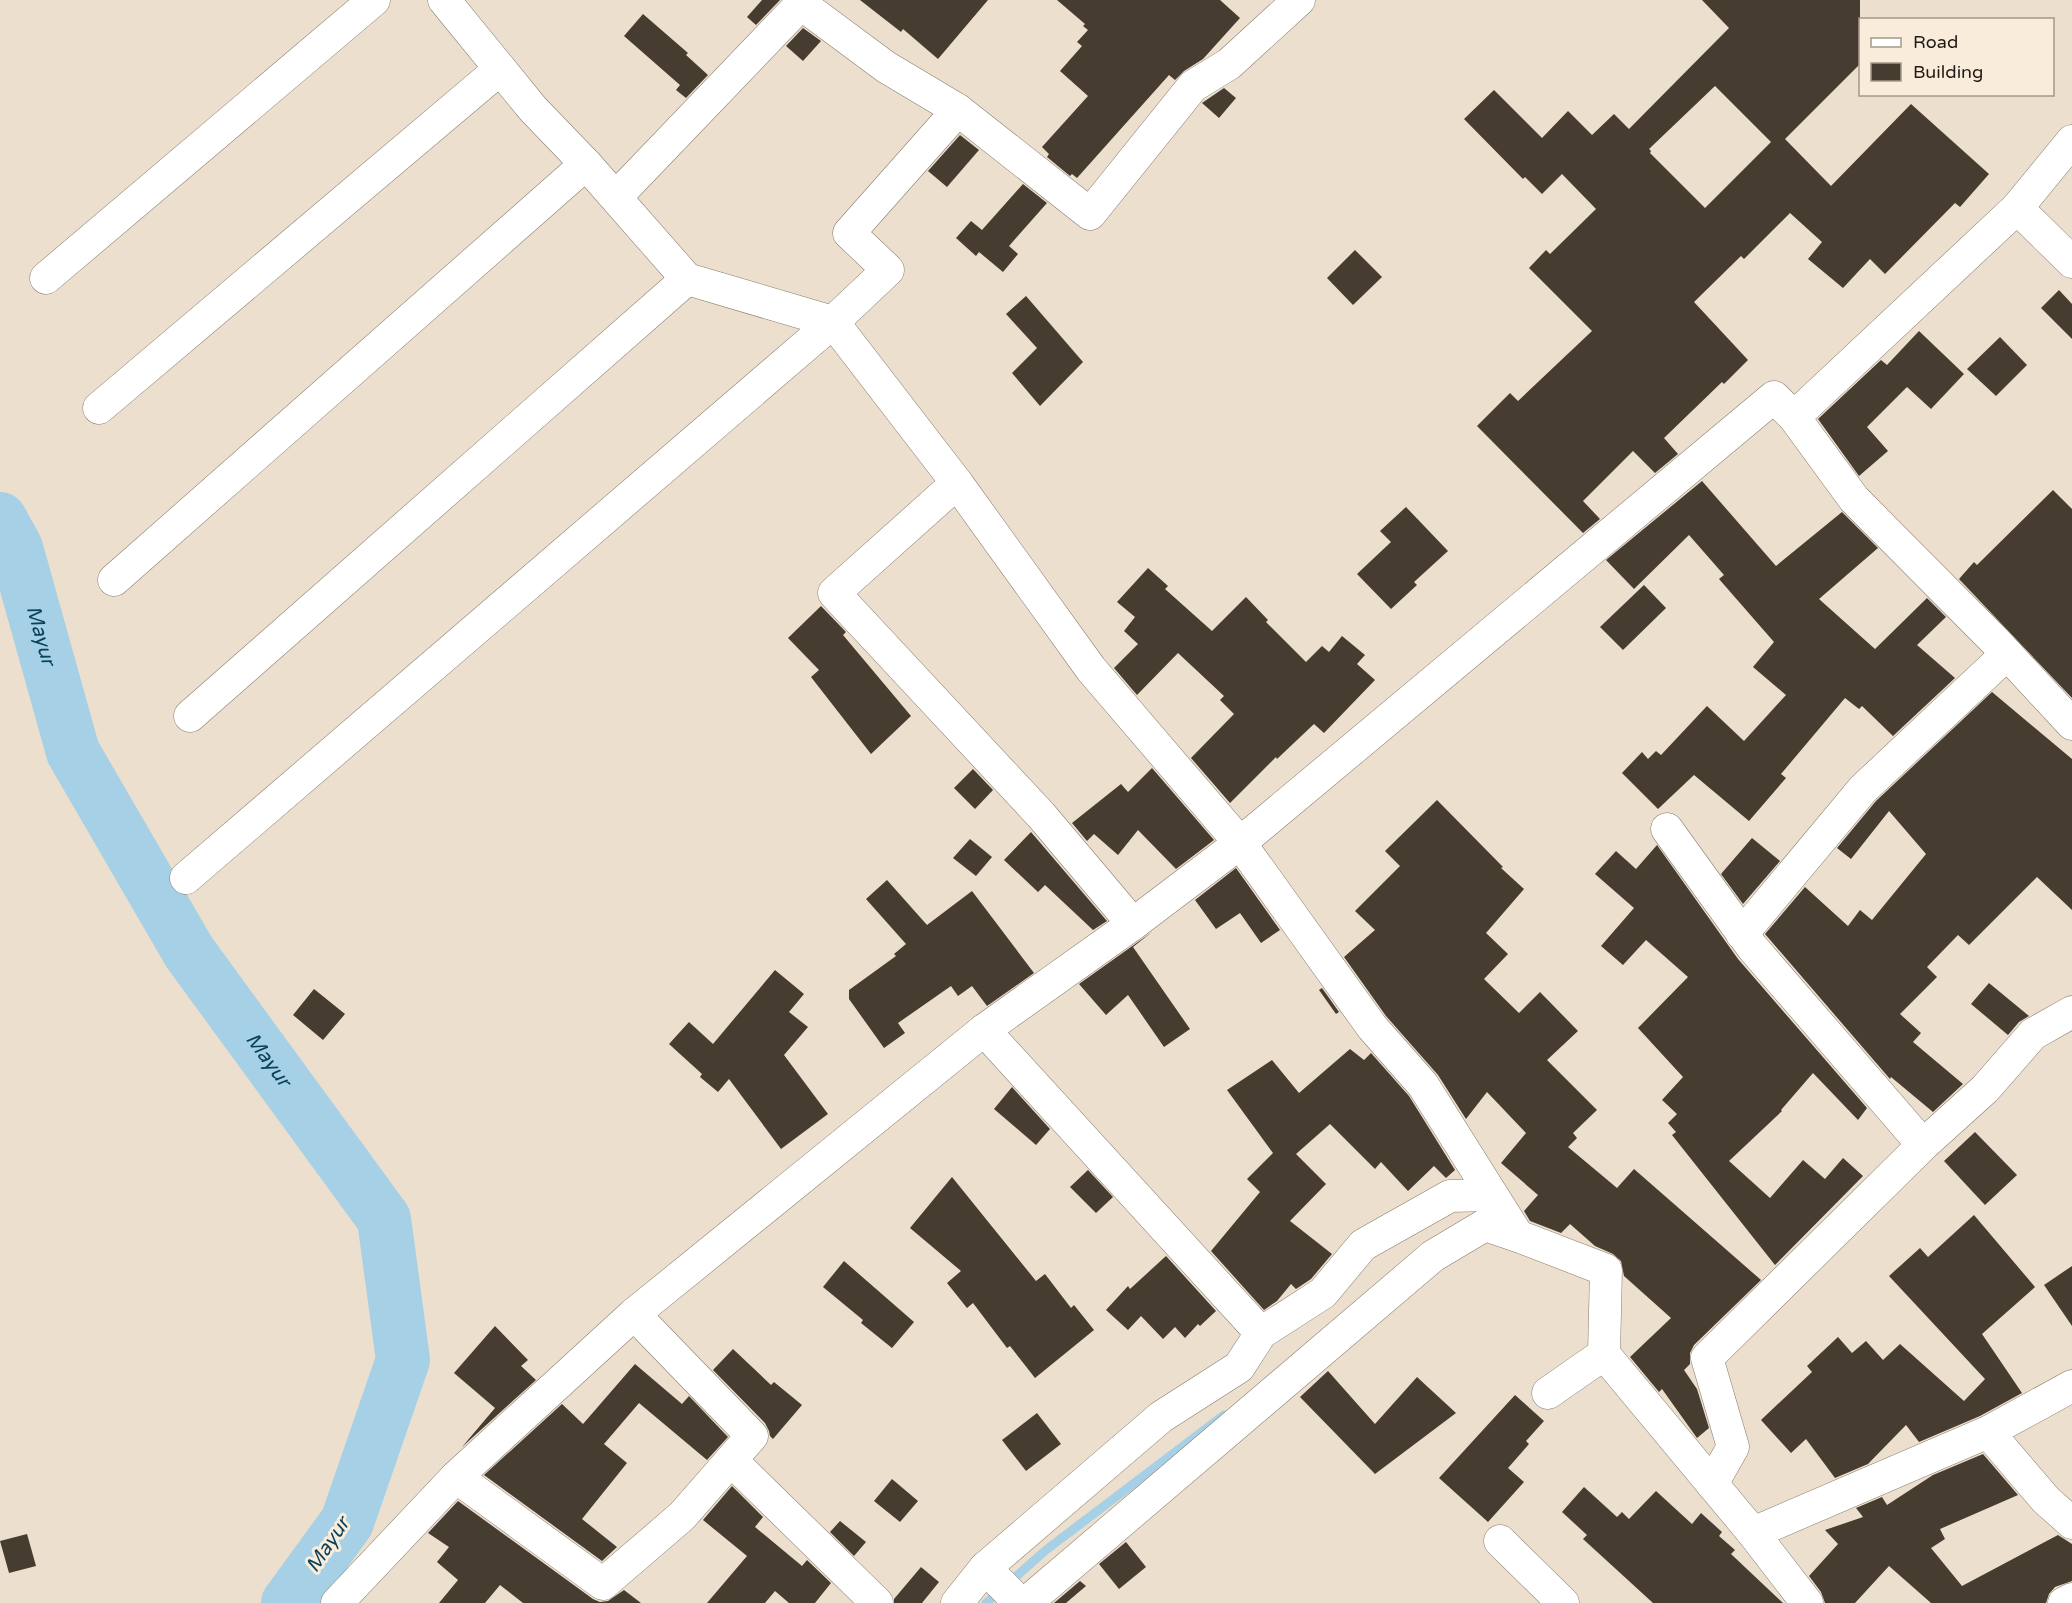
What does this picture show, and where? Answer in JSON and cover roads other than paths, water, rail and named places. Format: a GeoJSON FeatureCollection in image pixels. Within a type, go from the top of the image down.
{"type":"FeatureCollection","features":[{"type":"Feature","properties":{"kind":"street"},"geometry":{"type":"LineString","coordinates":[[46,278],[374,0]]}},
{"type":"Feature","properties":{"kind":"street"},"geometry":{"type":"LineString","coordinates":[[444,0],[533,109],[616,197],[687,279],[833,322],[957,483],[1091,669],[1240,843],[1372,1027],[1424,1085],[1518,1236]]}},
{"type":"Feature","properties":{"kind":"street"},"geometry":{"type":"LineString","coordinates":[[616,197],[801,4],[886,67],[958,110],[1090,214],[1193,86],[1229,64],[1293,2]]}},
{"type":"Feature","properties":{"kind":"street"},"geometry":{"type":"LineString","coordinates":[[99,408],[500,69]]}},
{"type":"Feature","properties":{"kind":"street"},"geometry":{"type":"LineString","coordinates":[[186,878],[833,322],[888,270],[849,233],[958,110]]}},
{"type":"Feature","properties":{"kind":"street"},"geometry":{"type":"LineString","coordinates":[[1794,417],[2016,208],[2072,141]]}},
{"type":"Feature","properties":{"kind":"street"},"geometry":{"type":"LineString","coordinates":[[114,580],[586,164]]}},
{"type":"Feature","properties":{"kind":"street"},"geometry":{"type":"LineString","coordinates":[[2016,208],[2072,262]]}},
{"type":"Feature","properties":{"kind":"street"},"geometry":{"type":"LineString","coordinates":[[190,716],[687,279]]}},
{"type":"Feature","properties":{"kind":"street"},"geometry":{"type":"LineString","coordinates":[[337,1603],[456,1477],[634,1314],[984,1030],[1133,924],[1240,843],[1774,398],[1794,417],[1854,499],[2007,654],[2072,724]]}},
{"type":"Feature","properties":{"kind":"street"},"geometry":{"type":"LineString","coordinates":[[957,483],[834,593],[1041,815],[1133,924]]}},
{"type":"Feature","properties":{"kind":"street"},"geometry":{"type":"LineString","coordinates":[[1742,934],[1863,789],[2007,654]]}},
{"type":"Feature","properties":{"kind":"street"},"geometry":{"type":"LineString","coordinates":[[1667,829],[1752,947],[1923,1145]]}},
{"type":"Feature","properties":{"kind":"street"},"geometry":{"type":"LineString","coordinates":[[1712,1484],[1732,1447],[1707,1358],[1923,1145],[1985,1089],[2033,1034],[2072,1012]]}},
{"type":"Feature","properties":{"kind":"street"},"geometry":{"type":"LineString","coordinates":[[984,1030],[1261,1333]]}},
{"type":"Feature","properties":{"kind":"street"},"geometry":{"type":"LineString","coordinates":[[957,1603],[985,1568],[1161,1417],[1239,1367],[1261,1333],[1323,1293],[1363,1245],[1449,1196],[1492,1195]]}},
{"type":"Feature","properties":{"kind":"street"},"geometry":{"type":"LineString","coordinates":[[985,1568],[1021,1602],[1433,1256],[1485,1225],[1606,1270],[1604,1354],[1807,1603]]}},
{"type":"Feature","properties":{"kind":"street"},"geometry":{"type":"LineString","coordinates":[[456,1477],[603,1584],[681,1516],[752,1436],[634,1314]]}},
{"type":"Feature","properties":{"kind":"street"},"geometry":{"type":"LineString","coordinates":[[1548,1393],[1604,1354]]}},
{"type":"Feature","properties":{"kind":"street"},"geometry":{"type":"LineString","coordinates":[[1752,1533],[1988,1432],[2072,1386]]}},
{"type":"Feature","properties":{"kind":"street"},"geometry":{"type":"LineString","coordinates":[[1988,1432],[2046,1500],[2072,1523]]}},
{"type":"Feature","properties":{"kind":"street"},"geometry":{"type":"LineString","coordinates":[[731,1460],[877,1603]]}},
{"type":"Feature","properties":{"kind":"street"},"geometry":{"type":"LineString","coordinates":[[1500,1541],[1563,1603]]}},
{"type":"Feature","properties":{"kind":"street"},"geometry":{"type":"LineString","coordinates":[[2064,1603],[2072,1599]]}},
{"type":"Feature","properties":{"kind":"waterway","name":"Mayur"},"geometry":{"type":"LineString","coordinates":[[0,519],[16,548],[73,752],[189,952],[384,1219],[403,1360],[347,1522],[288,1603]]}},
{"type":"Feature","properties":{"kind":"waterway"},"geometry":{"type":"LineString","coordinates":[[986,1603],[1046,1550],[1224,1415]]}}]}
